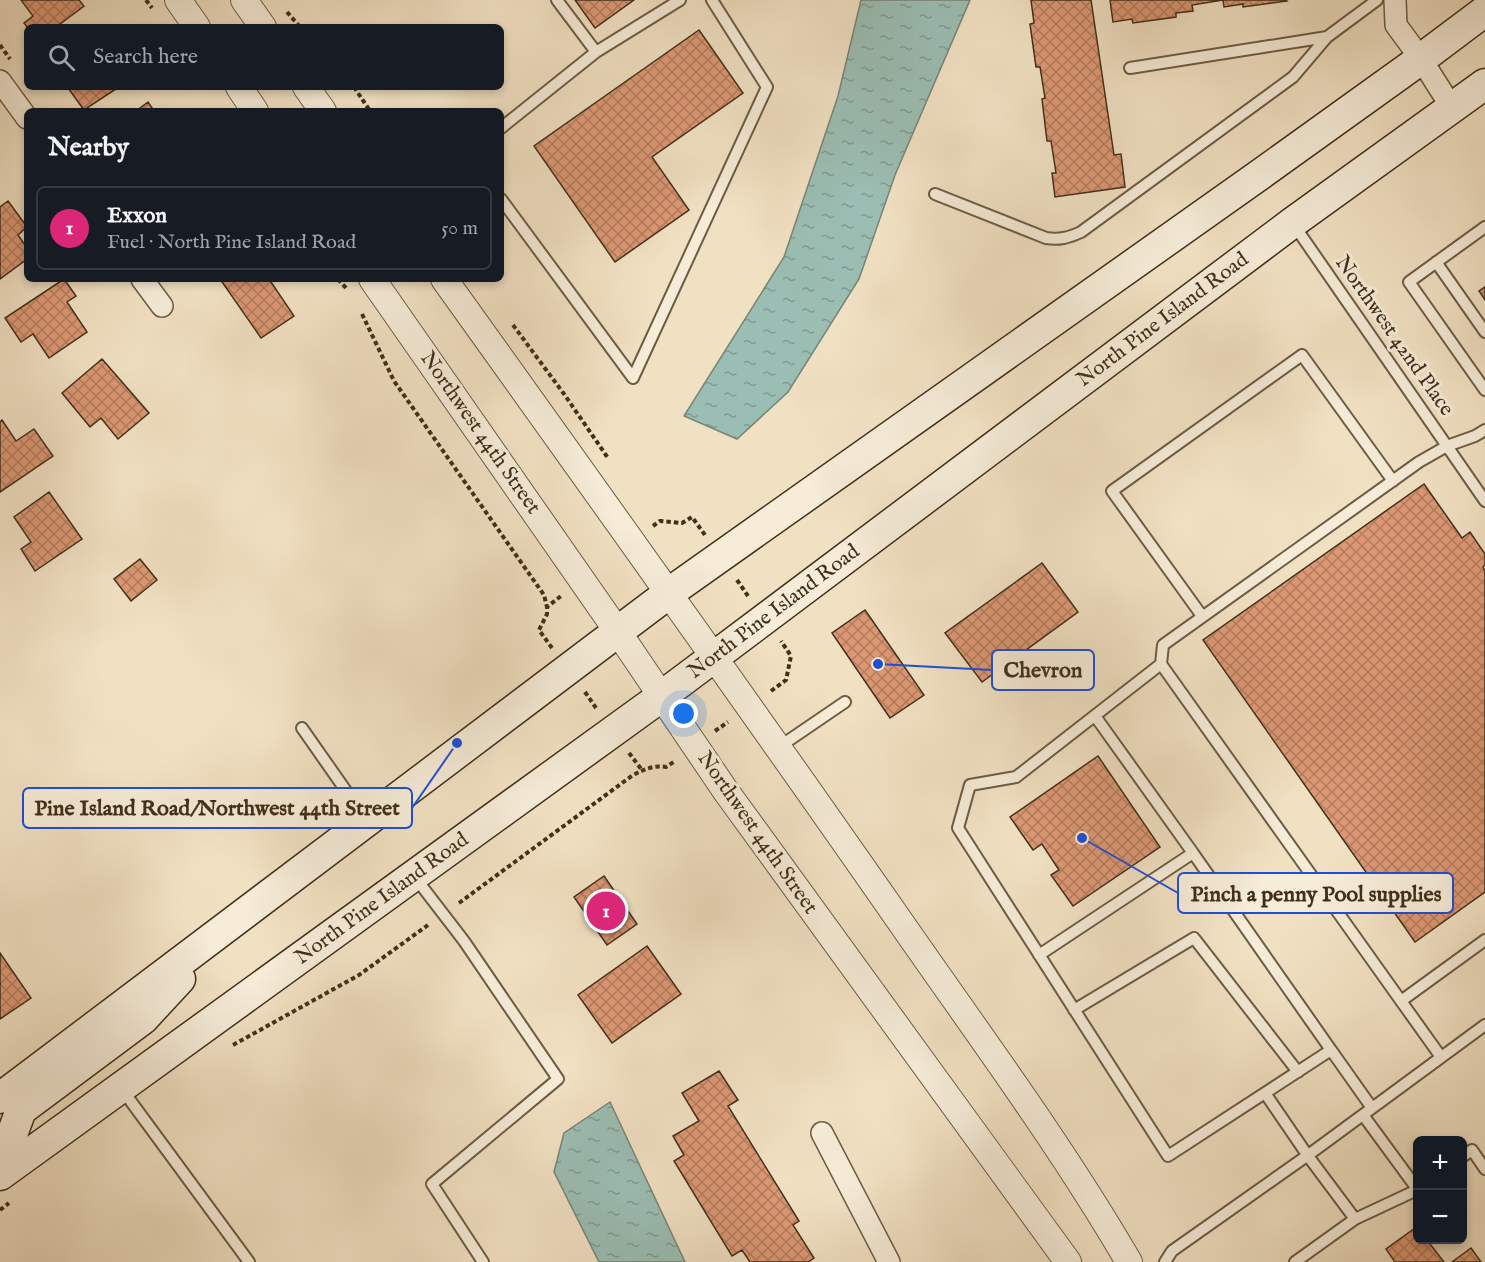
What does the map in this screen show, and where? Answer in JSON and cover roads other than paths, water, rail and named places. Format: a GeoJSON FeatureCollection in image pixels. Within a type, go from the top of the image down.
{"type":"FeatureCollection","features":[{"type":"Feature","properties":{"kind":"main road"},"geometry":{"type":"LineString","coordinates":[[0,1098],[669,592],[1421,59],[1485,11]]}},
{"type":"Feature","properties":{"kind":"main road","name":"North Pine Island Road"},"geometry":{"type":"LineString","coordinates":[[9,1186],[121,1088],[716,657],[1292,223],[1485,84]]}},
{"type":"Feature","properties":{"kind":"main road"},"geometry":{"type":"LineString","coordinates":[[0,1167],[21,1110],[143,1019],[231,924]]}},
{"type":"Feature","properties":{"kind":"street"},"geometry":{"type":"LineString","coordinates":[[178,0],[195,24]]}},
{"type":"Feature","properties":{"kind":"street"},"geometry":{"type":"LineString","coordinates":[[244,0],[261,24]]}},
{"type":"Feature","properties":{"kind":"street"},"geometry":{"type":"LineString","coordinates":[[1395,0],[1396,25],[1452,108]]}},
{"type":"Feature","properties":{"kind":"street"},"geometry":{"type":"LineString","coordinates":[[0,81],[24,114]]}},
{"type":"Feature","properties":{"kind":"street"},"geometry":{"type":"LineString","coordinates":[[241,90],[253,108]]}},
{"type":"Feature","properties":{"kind":"street"},"geometry":{"type":"LineString","coordinates":[[308,90],[321,108]]}},
{"type":"Feature","properties":{"kind":"street"},"geometry":{"type":"LineString","coordinates":[[144,282],[162,306]]}},
{"type":"Feature","properties":{"kind":"street"},"geometry":{"type":"LineString","coordinates":[[446,282],[779,747],[1067,1161],[1129,1262]]}},
{"type":"Feature","properties":{"kind":"street","name":"Northwest 44th Street"},"geometry":{"type":"LineString","coordinates":[[362,286],[582,580],[776,861],[1068,1262]]}},
{"type":"Feature","properties":{"kind":"street"},"geometry":{"type":"LineString","coordinates":[[822,1133],[889,1262]]}},
{"type":"Feature","properties":{"kind":"lane"},"geometry":{"type":"LineString","coordinates":[[557,0],[596,52]]}},
{"type":"Feature","properties":{"kind":"lane"},"geometry":{"type":"LineString","coordinates":[[504,126],[596,52],[680,0]]}},
{"type":"Feature","properties":{"kind":"lane"},"geometry":{"type":"LineString","coordinates":[[504,203],[633,378],[767,87],[712,0]]}},
{"type":"Feature","properties":{"kind":"lane"},"geometry":{"type":"LineString","coordinates":[[934,195],[1046,238],[1062,240],[1072,236],[1081,232],[1293,77],[1327,37],[1377,0]]}},
{"type":"Feature","properties":{"kind":"lane"},"geometry":{"type":"LineString","coordinates":[[1130,68],[1327,37]]}},
{"type":"Feature","properties":{"kind":"lane","name":"Northwest 42nd Place"},"geometry":{"type":"LineString","coordinates":[[1292,223],[1485,501]]}},
{"type":"Feature","properties":{"kind":"lane"},"geometry":{"type":"LineString","coordinates":[[1485,227],[1409,282],[1485,390]]}},
{"type":"Feature","properties":{"kind":"lane"},"geometry":{"type":"LineString","coordinates":[[1436,262],[1485,332]]}},
{"type":"Feature","properties":{"kind":"lane"},"geometry":{"type":"LineString","coordinates":[[1202,616],[1112,491],[1302,355],[1393,481]]}},
{"type":"Feature","properties":{"kind":"lane"},"geometry":{"type":"LineString","coordinates":[[1441,1057],[1161,664],[1163,645],[1202,616],[1393,481],[1447,446],[1485,430]]}},
{"type":"Feature","properties":{"kind":"lane"},"geometry":{"type":"LineString","coordinates":[[1161,664],[1016,777],[970,785],[958,828],[1168,1156],[1331,1050]]}},
{"type":"Feature","properties":{"kind":"lane"},"geometry":{"type":"LineString","coordinates":[[779,747],[845,702]]}},
{"type":"Feature","properties":{"kind":"lane"},"geometry":{"type":"LineString","coordinates":[[1095,716],[1331,1050],[1413,1184]]}},
{"type":"Feature","properties":{"kind":"lane"},"geometry":{"type":"LineString","coordinates":[[302,728],[367,821]]}},
{"type":"Feature","properties":{"kind":"lane"},"geometry":{"type":"LineString","coordinates":[[1039,955],[1193,853]]}},
{"type":"Feature","properties":{"kind":"lane"},"geometry":{"type":"LineString","coordinates":[[413,876],[443,914],[558,1079],[432,1184],[483,1262]]}},
{"type":"Feature","properties":{"kind":"lane"},"geometry":{"type":"LineString","coordinates":[[1074,1010],[1194,938],[1298,1072]]}},
{"type":"Feature","properties":{"kind":"lane"},"geometry":{"type":"LineString","coordinates":[[1401,1001],[1485,940]]}},
{"type":"Feature","properties":{"kind":"lane"},"geometry":{"type":"LineString","coordinates":[[1165,1262],[1172,1251],[1308,1156],[1485,1025]]}},
{"type":"Feature","properties":{"kind":"lane"},"geometry":{"type":"LineString","coordinates":[[121,1088],[249,1262]]}},
{"type":"Feature","properties":{"kind":"lane"},"geometry":{"type":"LineString","coordinates":[[1265,1093],[1355,1219]]}},
{"type":"Feature","properties":{"kind":"lane"},"geometry":{"type":"LineString","coordinates":[[1467,1154],[1472,1150],[1485,1169]]}},
{"type":"Feature","properties":{"kind":"lane"},"geometry":{"type":"LineString","coordinates":[[1295,1262],[1355,1219],[1413,1192]]}},
{"type":"Feature","properties":{"kind":"water"},"geometry":{"type":"Polygon","coordinates":[[[861,0],[970,0],[895,175],[859,279],[788,392],[737,439],[684,416],[784,257],[838,96],[861,0]]]}},
{"type":"Feature","properties":{"kind":"water"},"geometry":{"type":"Polygon","coordinates":[[[610,1102],[685,1262],[599,1262],[554,1172],[564,1133],[610,1102]]]}},
{"type":"Feature","properties":{"kind":"place","name":"Chevron"},"geometry":{"type":"Point","coordinates":[878,664]}},
{"type":"Feature","properties":{"kind":"place","name":"Pine Island Road/Northwest 44th Street"},"geometry":{"type":"Point","coordinates":[457,743]}},
{"type":"Feature","properties":{"kind":"place","name":"Pinch a penny Pool supplies"},"geometry":{"type":"Point","coordinates":[1082,838]}},
{"type":"Feature","properties":{"kind":"place","name":"Exxon"},"geometry":{"type":"Point","coordinates":[606,911]}}]}
